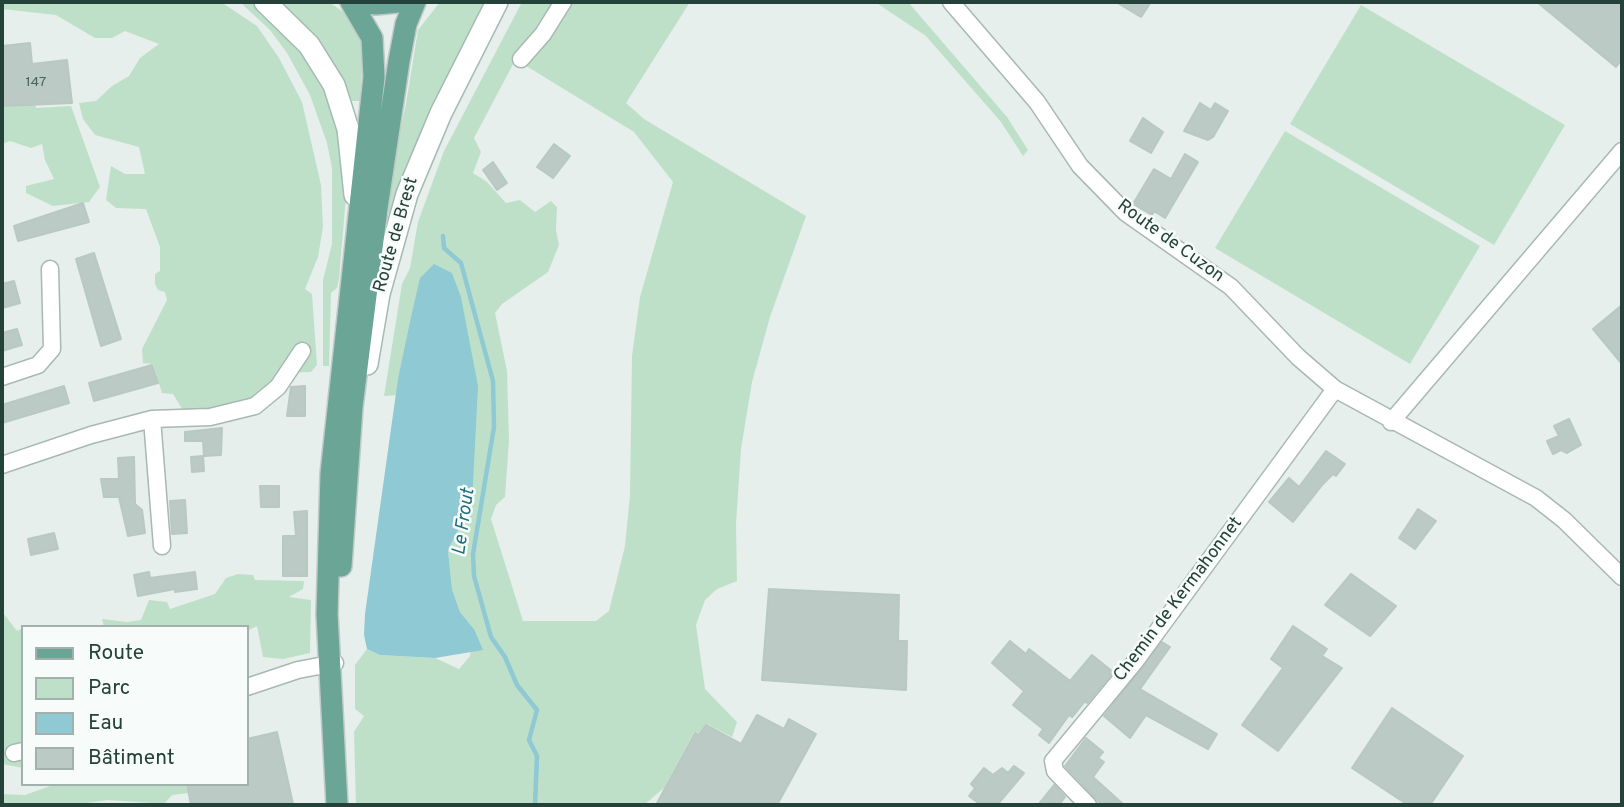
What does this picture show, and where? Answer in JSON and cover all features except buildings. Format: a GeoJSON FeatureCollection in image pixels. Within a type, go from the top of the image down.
{"type":"FeatureCollection","features":[{"type":"Feature","properties":{"kind":"main road","name":"Route de Brest"},"geometry":{"type":"LineString","coordinates":[[265,2],[309,45],[326,70],[338,96],[354,167],[355,251]]}},
{"type":"Feature","properties":{"kind":"main road","name":"Route de Brest"},"geometry":{"type":"LineString","coordinates":[[337,805],[327,561],[331,474],[369,141],[374,54],[369,27],[351,2]]}},
{"type":"Feature","properties":{"kind":"main road"},"geometry":{"type":"LineString","coordinates":[[360,2],[398,2]]}},
{"type":"Feature","properties":{"kind":"main road","name":"Route de Brest"},"geometry":{"type":"LineString","coordinates":[[332,663],[346,483],[377,208],[399,61],[406,24],[415,2]]}},
{"type":"Feature","properties":{"kind":"main road","name":"Route de Brest"},"geometry":{"type":"LineString","coordinates":[[346,483],[379,294],[398,222],[430,136],[497,2]]}},
{"type":"Feature","properties":{"kind":"street"},"geometry":{"type":"LineString","coordinates":[[521,60],[563,2]]}},
{"type":"Feature","properties":{"kind":"street","name":"Route de Cuzon"},"geometry":{"type":"LineString","coordinates":[[950,2],[1037,102],[1072,155],[1126,213],[1231,287],[1298,357],[1335,389],[1545,504],[1622,577]]}},
{"type":"Feature","properties":{"kind":"street"},"geometry":{"type":"LineString","coordinates":[[1391,422],[1622,151]]}},
{"type":"Feature","properties":{"kind":"street"},"geometry":{"type":"LineString","coordinates":[[2,377],[38,365],[52,349],[50,269]]}},
{"type":"Feature","properties":{"kind":"street"},"geometry":{"type":"LineString","coordinates":[[2,466],[90,435],[159,418],[197,419],[255,406],[278,387],[302,351]]}},
{"type":"Feature","properties":{"kind":"street","name":"Chemin de Kermahonnet"},"geometry":{"type":"LineString","coordinates":[[1088,805],[1055,771],[1053,761],[1141,653],[1335,389]]}},
{"type":"Feature","properties":{"kind":"street"},"geometry":{"type":"LineString","coordinates":[[159,418],[162,546]]}},
{"type":"Feature","properties":{"kind":"street"},"geometry":{"type":"LineString","coordinates":[[248,687],[332,663]]}},
{"type":"Feature","properties":{"kind":"green space"},"geometry":{"type":"Polygon","coordinates":[[[2,2],[221,2],[257,26],[279,58],[302,102],[321,185],[323,227],[318,257],[305,289],[312,294],[317,365],[311,372],[286,373],[253,404],[186,415],[173,394],[162,393],[153,364],[143,363],[142,349],[167,300],[165,292],[158,290],[155,284],[155,274],[160,271],[160,247],[146,209],[116,208],[106,200],[111,166],[125,174],[145,174],[139,147],[95,135],[83,119],[79,103],[96,101],[112,86],[129,76],[140,58],[159,44],[125,31],[112,38],[95,38],[56,15],[2,9],[2,2]]]}},
{"type":"Feature","properties":{"kind":"green space"},"geometry":{"type":"Polygon","coordinates":[[[240,2],[258,2],[266,8],[331,89],[347,185],[339,279],[337,288],[331,293],[329,366],[323,366],[323,280],[332,244],[332,168],[327,143],[310,95],[287,53],[270,30],[240,2]]]}},
{"type":"Feature","properties":{"kind":"green space"},"geometry":{"type":"Polygon","coordinates":[[[279,2],[329,2],[352,18],[359,30],[363,53],[360,101],[352,101],[336,67],[321,46],[279,2]]]}},
{"type":"Feature","properties":{"kind":"green space"},"geometry":{"type":"Polygon","coordinates":[[[440,2],[488,2],[394,214],[382,211],[406,104],[418,30],[440,2]]]}},
{"type":"Feature","properties":{"kind":"green space"},"geometry":{"type":"Polygon","coordinates":[[[522,2],[554,2],[519,53],[474,138],[481,152],[473,173],[487,182],[506,203],[520,200],[535,212],[551,201],[557,207],[556,230],[559,245],[548,272],[502,304],[495,313],[507,371],[509,440],[505,497],[496,505],[491,519],[523,621],[596,621],[609,611],[625,546],[630,495],[632,356],[640,297],[673,182],[634,132],[523,64],[566,2],[690,2],[626,103],[644,119],[806,216],[770,317],[752,382],[741,449],[736,524],[737,581],[717,589],[705,600],[696,625],[705,689],[737,722],[732,737],[707,724],[700,733],[694,732],[664,788],[644,805],[356,805],[354,732],[364,716],[355,709],[355,665],[367,649],[380,655],[435,658],[459,669],[470,656],[474,629],[460,612],[452,589],[448,550],[472,502],[400,395],[384,396],[402,284],[410,268],[418,222],[444,151],[522,2]]]}},
{"type":"Feature","properties":{"kind":"green space"},"geometry":{"type":"Polygon","coordinates":[[[875,2],[908,2],[1007,117],[1028,150],[1023,156],[1001,122],[926,36],[875,2]]]}},
{"type":"Feature","properties":{"kind":"green space"},"geometry":{"type":"Polygon","coordinates":[[[1361,5],[1565,125],[1494,245],[1290,124],[1361,5]]]}},
{"type":"Feature","properties":{"kind":"green space"},"geometry":{"type":"Polygon","coordinates":[[[35,104],[36,108],[71,106],[100,187],[89,202],[53,206],[26,193],[26,186],[54,179],[45,160],[42,144],[31,148],[10,141],[2,144],[2,107],[35,104]]]}},
{"type":"Feature","properties":{"kind":"green space"},"geometry":{"type":"Polygon","coordinates":[[[1285,131],[1480,246],[1410,364],[1215,248],[1285,131]]]}},
{"type":"Feature","properties":{"kind":"green space"},"geometry":{"type":"Polygon","coordinates":[[[238,574],[253,575],[255,580],[304,581],[303,589],[289,597],[311,600],[310,653],[283,659],[263,657],[257,626],[248,630],[248,625],[104,625],[102,619],[127,622],[141,620],[149,600],[167,602],[170,609],[215,594],[226,578],[238,574]]]}},
{"type":"Feature","properties":{"kind":"green space"},"geometry":{"type":"Polygon","coordinates":[[[4,614],[17,631],[21,629],[21,768],[2,764],[4,614]]]}},
{"type":"Feature","properties":{"kind":"green space"},"geometry":{"type":"Polygon","coordinates":[[[50,786],[186,786],[188,793],[172,795],[164,804],[108,800],[72,805],[2,805],[2,794],[25,795],[50,786]]]}},
{"type":"Feature","properties":{"kind":"water"},"geometry":{"type":"Polygon","coordinates":[[[434,264],[452,273],[461,297],[478,386],[472,502],[448,550],[452,589],[460,612],[474,629],[483,650],[435,658],[380,655],[367,649],[364,635],[365,614],[398,379],[420,278],[434,264]]]}},
{"type":"Feature","properties":{"kind":"waterway","name":"Le Frout"},"geometry":{"type":"LineString","coordinates":[[443,236],[444,248],[461,263],[493,381],[494,427],[473,554],[474,576],[491,637],[505,657],[517,685],[537,710],[529,740],[537,756],[535,805]]}}]}
